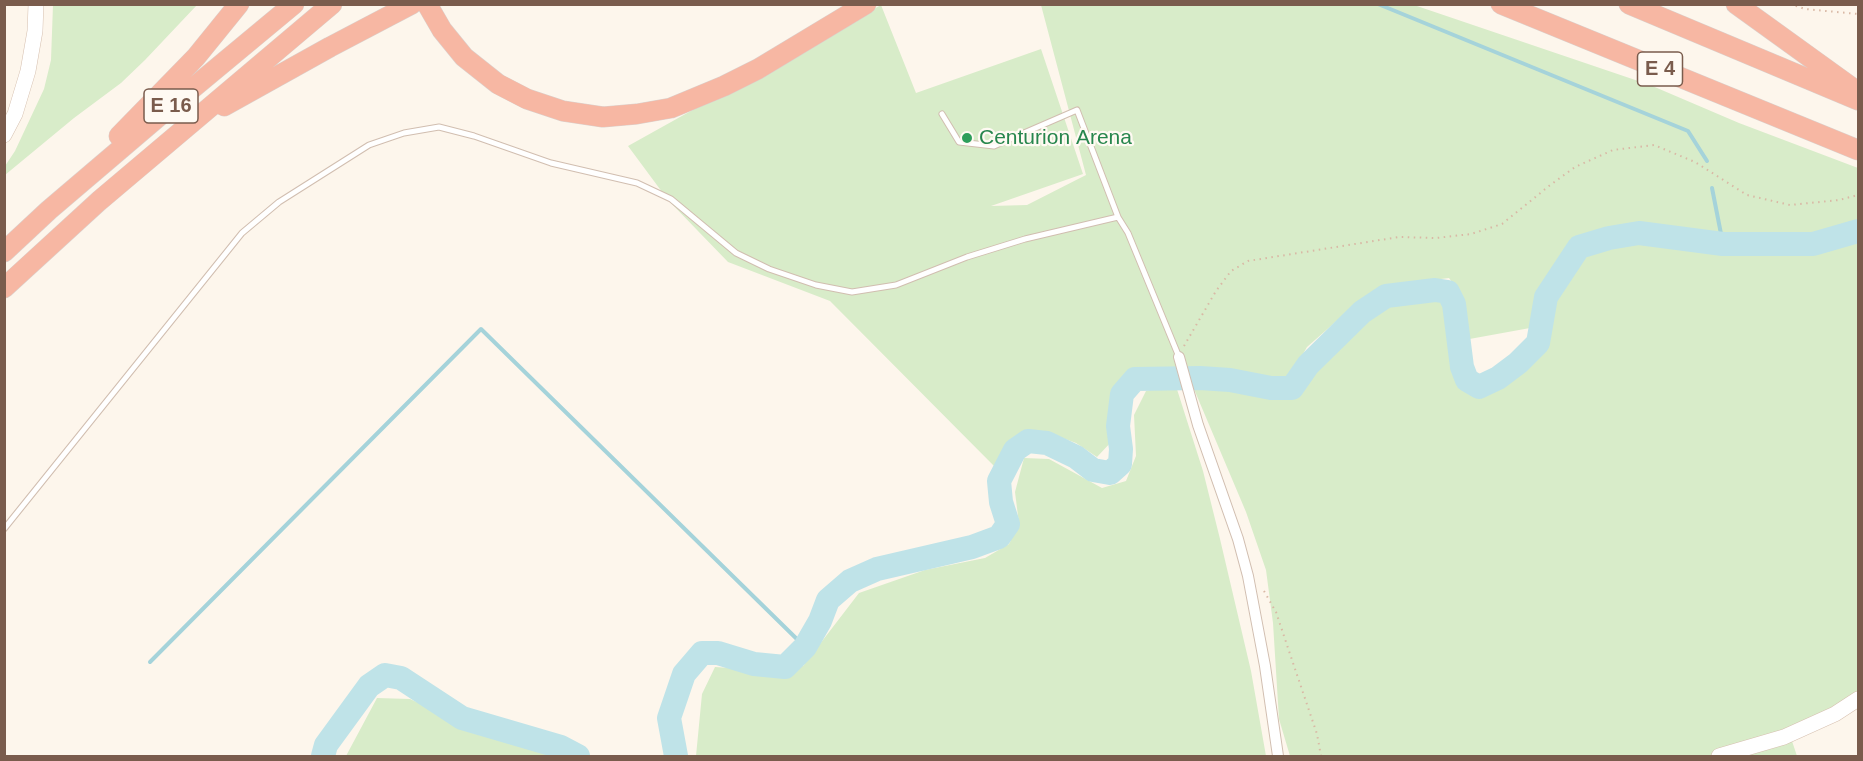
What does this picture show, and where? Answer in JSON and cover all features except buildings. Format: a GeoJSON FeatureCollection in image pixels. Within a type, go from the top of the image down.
{"type":"FeatureCollection","features":[{"type":"Feature","properties":{"kind":"highway"},"geometry":{"type":"LineString","coordinates":[[49,210],[196,57],[239,4]]}},
{"type":"Feature","properties":{"kind":"highway","name":"E 16"},"geometry":{"type":"LineString","coordinates":[[4,252],[49,210],[294,4]]}},
{"type":"Feature","properties":{"kind":"highway","name":"E 16"},"geometry":{"type":"LineString","coordinates":[[4,288],[180,131],[333,4]]}},
{"type":"Feature","properties":{"kind":"highway"},"geometry":{"type":"LineString","coordinates":[[180,131],[412,4]]}},
{"type":"Feature","properties":{"kind":"highway"},"geometry":{"type":"LineString","coordinates":[[427,4],[442,30],[464,57],[498,84],[527,99],[554,108],[603,117],[671,108],[724,86],[758,69],[866,4]]}},
{"type":"Feature","properties":{"kind":"highway"},"geometry":{"type":"LineString","coordinates":[[1491,4],[1520,12]]}},
{"type":"Feature","properties":{"kind":"highway","name":"E 4"},"geometry":{"type":"LineString","coordinates":[[1501,4],[1858,150]]}},
{"type":"Feature","properties":{"kind":"highway","name":"E 4"},"geometry":{"type":"LineString","coordinates":[[1629,4],[1858,100]]}},
{"type":"Feature","properties":{"kind":"highway"},"geometry":{"type":"LineString","coordinates":[[1736,4],[1858,92]]}},
{"type":"Feature","properties":{"kind":"street"},"geometry":{"type":"LineString","coordinates":[[4,135],[15,114],[28,71],[35,31],[36,4]]}},
{"type":"Feature","properties":{"kind":"street"},"geometry":{"type":"LineString","coordinates":[[1179,357],[1248,576],[1265,666],[1278,756]]}},
{"type":"Feature","properties":{"kind":"street"},"geometry":{"type":"LineString","coordinates":[[1719,756],[1784,737],[1834,714],[1858,699]]}},
{"type":"Feature","properties":{"kind":"lane"},"geometry":{"type":"LineString","coordinates":[[942,114],[959,142],[994,146],[1077,110],[1118,217],[1128,233],[1179,357]]}},
{"type":"Feature","properties":{"kind":"lane"},"geometry":{"type":"LineString","coordinates":[[4,529],[242,233],[279,202],[369,145],[404,133],[440,127],[474,136],[551,163],[637,183],[671,199],[736,253],[769,269],[807,282],[852,292],[896,285],[967,257],[1025,239],[1118,217]]}},
{"type":"Feature","properties":{"kind":"path"},"geometry":{"type":"LineString","coordinates":[[1790,4],[1805,9],[1858,14]]}},
{"type":"Feature","properties":{"kind":"path"},"geometry":{"type":"LineString","coordinates":[[1179,357],[1216,291],[1231,271],[1248,261],[1399,237],[1436,238],[1471,234],[1502,224],[1575,167],[1612,150],[1654,145],[1695,162],[1747,195],[1790,205],[1839,200],[1858,195]]}},
{"type":"Feature","properties":{"kind":"green space"},"geometry":{"type":"Polygon","coordinates":[[[53,5],[197,5],[121,83],[5,175],[5,166],[15,151],[44,89],[51,60],[53,5]]]}},
{"type":"Feature","properties":{"kind":"green space"},"geometry":{"type":"Polygon","coordinates":[[[881,5],[916,93],[1041,49],[1083,174],[991,206],[1027,205],[1086,175],[1041,5],[1414,5],[1650,85],[1739,123],[1858,168],[1858,219],[1847,229],[1807,238],[1762,237],[1652,227],[1607,229],[1573,240],[1537,294],[1530,328],[1464,340],[1466,328],[1462,296],[1449,278],[1385,286],[1356,304],[1307,347],[1290,377],[1226,376],[1192,369],[1163,372],[1135,371],[1119,386],[1109,414],[1113,440],[1097,457],[1076,443],[1046,432],[1022,432],[1008,445],[997,469],[830,301],[728,262],[668,200],[628,146],[881,5]]]}},
{"type":"Feature","properties":{"kind":"green space"},"geometry":{"type":"Polygon","coordinates":[[[1640,240],[1728,251],[1823,248],[1858,241],[1858,699],[1790,735],[1797,756],[1290,756],[1279,719],[1273,623],[1266,570],[1246,512],[1191,382],[1223,383],[1281,395],[1299,394],[1322,355],[1372,310],[1394,297],[1432,295],[1447,300],[1459,384],[1477,392],[1501,383],[1522,367],[1545,344],[1552,298],[1582,252],[1593,245],[1640,240]]]}},
{"type":"Feature","properties":{"kind":"green space"},"geometry":{"type":"Polygon","coordinates":[[[1175,383],[1203,471],[1220,539],[1251,671],[1266,756],[696,756],[702,694],[715,667],[759,670],[803,666],[859,593],[925,570],[985,558],[1009,544],[1019,524],[1015,492],[1024,458],[1049,459],[1102,488],[1126,481],[1136,456],[1134,415],[1146,391],[1175,383]]]}},
{"type":"Feature","properties":{"kind":"green space"},"geometry":{"type":"Polygon","coordinates":[[[377,698],[410,699],[454,719],[516,736],[563,752],[566,756],[346,756],[377,698]]]}},
{"type":"Feature","properties":{"kind":"waterway"},"geometry":{"type":"LineString","coordinates":[[1378,4],[1688,131],[1707,161]]}},
{"type":"Feature","properties":{"kind":"waterway"},"geometry":{"type":"LineString","coordinates":[[1712,188],[1723,244]]}},
{"type":"Feature","properties":{"kind":"waterway"},"geometry":{"type":"LineString","coordinates":[[676,756],[669,718],[684,674],[702,653],[718,653],[754,664],[785,667],[805,647],[820,621],[828,600],[850,581],[877,569],[972,547],[999,537],[1008,524],[1001,502],[999,481],[1015,450],[1028,441],[1047,443],[1076,457],[1093,470],[1110,473],[1120,464],[1118,426],[1122,394],[1135,379],[1200,378],[1230,380],[1271,388],[1292,388],[1308,365],[1362,312],[1386,296],[1435,290],[1448,292],[1454,304],[1462,367],[1467,380],[1479,387],[1498,378],[1518,363],[1538,343],[1546,297],[1579,247],[1609,238],[1639,233],[1723,244],[1813,244],[1858,231]]}},
{"type":"Feature","properties":{"kind":"waterway"},"geometry":{"type":"LineString","coordinates":[[150,662],[481,329],[805,647]]}},
{"type":"Feature","properties":{"kind":"waterway"},"geometry":{"type":"LineString","coordinates":[[323,756],[326,745],[369,686],[385,675],[401,678],[462,718],[561,747],[578,756]]}},
{"type":"Feature","properties":{"kind":"place","name":"Centurion Arena"},"geometry":{"type":"Point","coordinates":[967,138]}}]}
